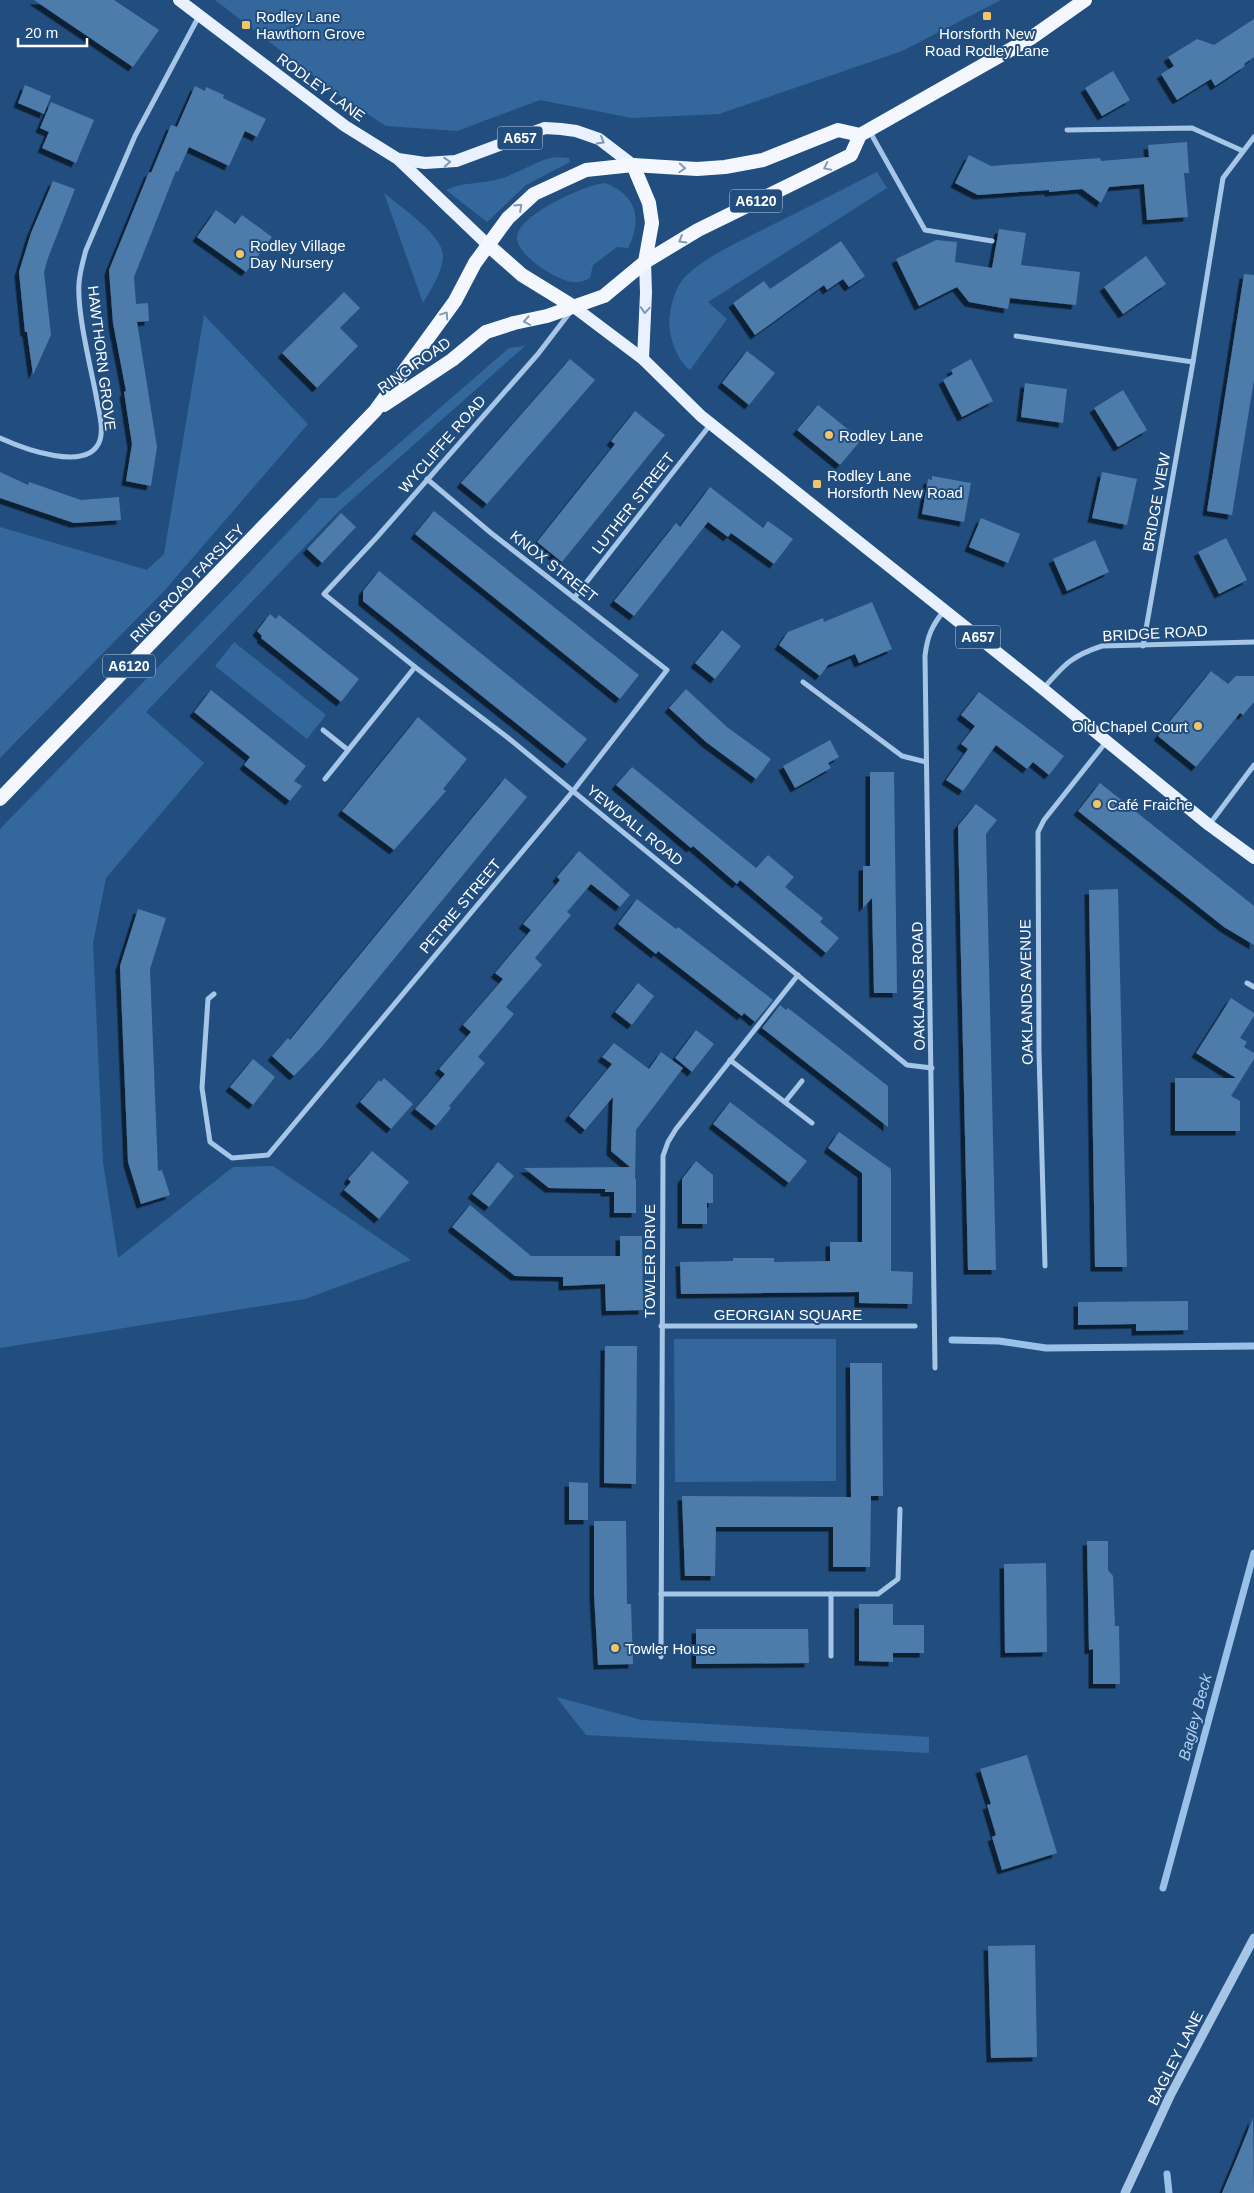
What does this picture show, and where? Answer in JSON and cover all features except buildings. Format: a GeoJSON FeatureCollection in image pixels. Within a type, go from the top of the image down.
{"type":"FeatureCollection","features":[{"type":"Feature","properties":{"kind":"highway"},"geometry":{"type":"LineString","coordinates":[[865,133],[1031,38],[1085,0]]}},
{"type":"Feature","properties":{"kind":"highway","name":"A6120"},"geometry":{"type":"LineString","coordinates":[[488,245],[508,218],[534,194],[586,170],[634,165],[697,169],[725,167],[763,160],[838,130],[865,133],[851,155],[705,226],[644,262],[604,296],[574,307]]}},
{"type":"Feature","properties":{"kind":"highway"},"geometry":{"type":"LineString","coordinates":[[634,165],[650,210],[652,223],[644,262]]}},
{"type":"Feature","properties":{"kind":"highway"},"geometry":{"type":"LineString","coordinates":[[488,245],[522,275],[574,307]]}},
{"type":"Feature","properties":{"kind":"highway","name":"RING ROAD"},"geometry":{"type":"LineString","coordinates":[[375,411],[455,300],[474,263],[488,245]]}},
{"type":"Feature","properties":{"kind":"highway","name":"RING ROAD"},"geometry":{"type":"LineString","coordinates":[[375,411],[452,360],[486,332],[514,323],[548,316],[574,307]]}},
{"type":"Feature","properties":{"kind":"highway","name":"RING ROAD FARSLEY"},"geometry":{"type":"LineString","coordinates":[[0,799],[375,411]]}},
{"type":"Feature","properties":{"kind":"main road","name":"RODLEY LANE"},"geometry":{"type":"LineString","coordinates":[[179,0],[346,126],[398,159],[488,245]]}},
{"type":"Feature","properties":{"kind":"main road","name":"RODLEY LANE"},"geometry":{"type":"LineString","coordinates":[[398,159],[425,163],[456,161],[545,128],[553,128],[576,130],[599,139],[634,165]]}},
{"type":"Feature","properties":{"kind":"main road"},"geometry":{"type":"LineString","coordinates":[[643,359],[646,293],[644,262]]}},
{"type":"Feature","properties":{"kind":"main road","name":"A657"},"geometry":{"type":"LineString","coordinates":[[574,307],[643,359],[711,424],[1043,689],[1209,825],[1254,858]]}},
{"type":"Feature","properties":{"kind":"street","name":"HAWTHORN GROVE"},"geometry":{"type":"LineString","coordinates":[[0,438],[36,452],[69,458],[82,457],[92,452],[100,441],[100,417],[80,302],[79,284],[81,268],[86,250],[135,136],[200,16]]}},
{"type":"Feature","properties":{"kind":"street"},"geometry":{"type":"LineString","coordinates":[[1066,130],[1192,128],[1243,151]]}},
{"type":"Feature","properties":{"kind":"street"},"geometry":{"type":"LineString","coordinates":[[865,133],[924,230],[992,241]]}},
{"type":"Feature","properties":{"kind":"street","name":"BRIDGE VIEW"},"geometry":{"type":"LineString","coordinates":[[1143,646],[1224,178],[1254,137]]}},
{"type":"Feature","properties":{"kind":"street","name":"WYCLIFFE ROAD"},"geometry":{"type":"LineString","coordinates":[[324,594],[377,538],[538,354],[574,307]]}},
{"type":"Feature","properties":{"kind":"street"},"geometry":{"type":"LineString","coordinates":[[1016,336],[1193,362]]}},
{"type":"Feature","properties":{"kind":"street","name":"LUTHER STREET"},"geometry":{"type":"LineString","coordinates":[[574,598],[711,424]]}},
{"type":"Feature","properties":{"kind":"street","name":"KNOX STREET"},"geometry":{"type":"LineString","coordinates":[[427,479],[574,598],[667,670]]}},
{"type":"Feature","properties":{"kind":"street","name":"YEWDALL ROAD"},"geometry":{"type":"LineString","coordinates":[[324,594],[415,668],[507,737],[907,1065],[932,1068]]}},
{"type":"Feature","properties":{"kind":"street","name":"OAKLANDS ROAD"},"geometry":{"type":"LineString","coordinates":[[935,1368],[926,762],[927,641],[932,626],[944,610]]}},
{"type":"Feature","properties":{"kind":"street","name":"BRIDGE ROAD"},"geometry":{"type":"LineString","coordinates":[[1043,689],[1064,664],[1081,653],[1102,646],[1254,642]]}},
{"type":"Feature","properties":{"kind":"street"},"geometry":{"type":"LineString","coordinates":[[325,779],[415,668]]}},
{"type":"Feature","properties":{"kind":"street","name":"PETRIE STREET"},"geometry":{"type":"LineString","coordinates":[[214,994],[208,999],[202,1088],[210,1142],[232,1158],[268,1155],[573,791],[667,670]]}},
{"type":"Feature","properties":{"kind":"street"},"geometry":{"type":"LineString","coordinates":[[803,682],[902,756],[926,762]]}},
{"type":"Feature","properties":{"kind":"street"},"geometry":{"type":"LineString","coordinates":[[323,730],[348,750]]}},
{"type":"Feature","properties":{"kind":"street","name":"OAKLANDS AVENUE"},"geometry":{"type":"LineString","coordinates":[[1045,1266],[1039,1052],[1038,832],[1044,820],[1107,742]]}},
{"type":"Feature","properties":{"kind":"street"},"geometry":{"type":"LineString","coordinates":[[1209,825],[1254,765]]}},
{"type":"Feature","properties":{"kind":"street","name":"TOWLER DRIVE"},"geometry":{"type":"LineString","coordinates":[[661,1657],[663,1156],[668,1142],[676,1129],[798,975]]}},
{"type":"Feature","properties":{"kind":"street"},"geometry":{"type":"LineString","coordinates":[[1247,983],[1254,987]]}},
{"type":"Feature","properties":{"kind":"street"},"geometry":{"type":"LineString","coordinates":[[730,1060],[812,1123]]}},
{"type":"Feature","properties":{"kind":"street"},"geometry":{"type":"LineString","coordinates":[[786,1102],[802,1081]]}},
{"type":"Feature","properties":{"kind":"street","name":"GEORGIAN SQUARE"},"geometry":{"type":"LineString","coordinates":[[661,1326],[915,1326]]}},
{"type":"Feature","properties":{"kind":"street"},"geometry":{"type":"LineString","coordinates":[[661,1594],[878,1594],[898,1579],[900,1509]]}},
{"type":"Feature","properties":{"kind":"street"},"geometry":{"type":"LineString","coordinates":[[831,1594],[831,1656]]}},
{"type":"Feature","properties":{"kind":"street","name":"BAGLEY LANE"},"geometry":{"type":"LineString","coordinates":[[1124,2193],[1170,2096],[1254,1938]]}},
{"type":"Feature","properties":{"kind":"shaded area"},"geometry":{"type":"Polygon","coordinates":[[[215,0],[1001,0],[902,51],[719,114],[632,118],[540,100],[457,131],[386,126],[337,94],[215,0]]]}},
{"type":"Feature","properties":{"kind":"shaded area"},"geometry":{"type":"Polygon","coordinates":[[[555,157],[569,158],[570,162],[526,185],[487,222],[446,190],[452,187],[500,179],[555,157]]]}},
{"type":"Feature","properties":{"kind":"shaded area"},"geometry":{"type":"Polygon","coordinates":[[[877,172],[887,188],[708,302],[727,319],[690,370],[686,367],[674,346],[669,322],[674,296],[681,281],[704,262],[723,250],[877,172]]]}},
{"type":"Feature","properties":{"kind":"shaded area"},"geometry":{"type":"Polygon","coordinates":[[[605,183],[624,194],[634,209],[635,227],[628,248],[617,247],[593,265],[590,278],[577,282],[565,280],[548,272],[538,266],[523,252],[517,238],[520,229],[528,220],[568,195],[605,183]]]}},
{"type":"Feature","properties":{"kind":"shaded area"},"geometry":{"type":"Polygon","coordinates":[[[384,193],[420,222],[436,240],[441,249],[443,257],[441,269],[423,303],[384,193]]]}},
{"type":"Feature","properties":{"kind":"shaded area"},"geometry":{"type":"Polygon","coordinates":[[[204,315],[308,424],[165,590],[0,758],[0,527],[147,570],[164,554],[204,315]]]}},
{"type":"Feature","properties":{"kind":"shaded area"},"geometry":{"type":"Polygon","coordinates":[[[525,346],[339,511],[146,712],[204,763],[106,878],[93,943],[103,1162],[118,1258],[233,1167],[273,1166],[411,1260],[305,1299],[0,1348],[0,829],[320,498],[336,498],[509,348],[525,346]]]}},
{"type":"Feature","properties":{"kind":"shaded area"},"geometry":{"type":"Polygon","coordinates":[[[234,642],[326,715],[307,739],[215,666],[234,642]]]}},
{"type":"Feature","properties":{"kind":"shaded area"},"geometry":{"type":"Polygon","coordinates":[[[674,1339],[836,1339],[836,1481],[675,1482],[674,1339]]]}},
{"type":"Feature","properties":{"kind":"shaded area"},"geometry":{"type":"Polygon","coordinates":[[[556,1697],[642,1720],[929,1737],[929,1753],[586,1735],[556,1697]]]}},
{"type":"Feature","properties":{"kind":"waterway"},"geometry":{"type":"LineString","coordinates":[[952,1340],[999,1341],[1046,1348],[1254,1346]]}},
{"type":"Feature","properties":{"kind":"waterway","name":"Bagley Beck"},"geometry":{"type":"LineString","coordinates":[[1163,1888],[1254,1553]]}},
{"type":"Feature","properties":{"kind":"waterway","name":"Bagley Beck"},"geometry":{"type":"LineString","coordinates":[[1167,2174],[1169,2193]]}},
{"type":"Feature","properties":{"kind":"place","name":"Horsforth New Road Rodley Lane"},"geometry":{"type":"Point","coordinates":[987,16]}},
{"type":"Feature","properties":{"kind":"place","name":"Rodley Lane Hawthorn Grove"},"geometry":{"type":"Point","coordinates":[246,25]}},
{"type":"Feature","properties":{"kind":"place","name":"Rodley Village Day Nursery"},"geometry":{"type":"Point","coordinates":[240,254]}},
{"type":"Feature","properties":{"kind":"place","name":"Rodley Lane"},"geometry":{"type":"Point","coordinates":[829,435]}},
{"type":"Feature","properties":{"kind":"place","name":"Rodley Lane Horsforth New Road"},"geometry":{"type":"Point","coordinates":[817,484]}},
{"type":"Feature","properties":{"kind":"place","name":"Old Chapel Court"},"geometry":{"type":"Point","coordinates":[1198,726]}},
{"type":"Feature","properties":{"kind":"place","name":"Café Fraiche"},"geometry":{"type":"Point","coordinates":[1097,804]}},
{"type":"Feature","properties":{"kind":"place","name":"Towler House"},"geometry":{"type":"Point","coordinates":[615,1648]}}]}
